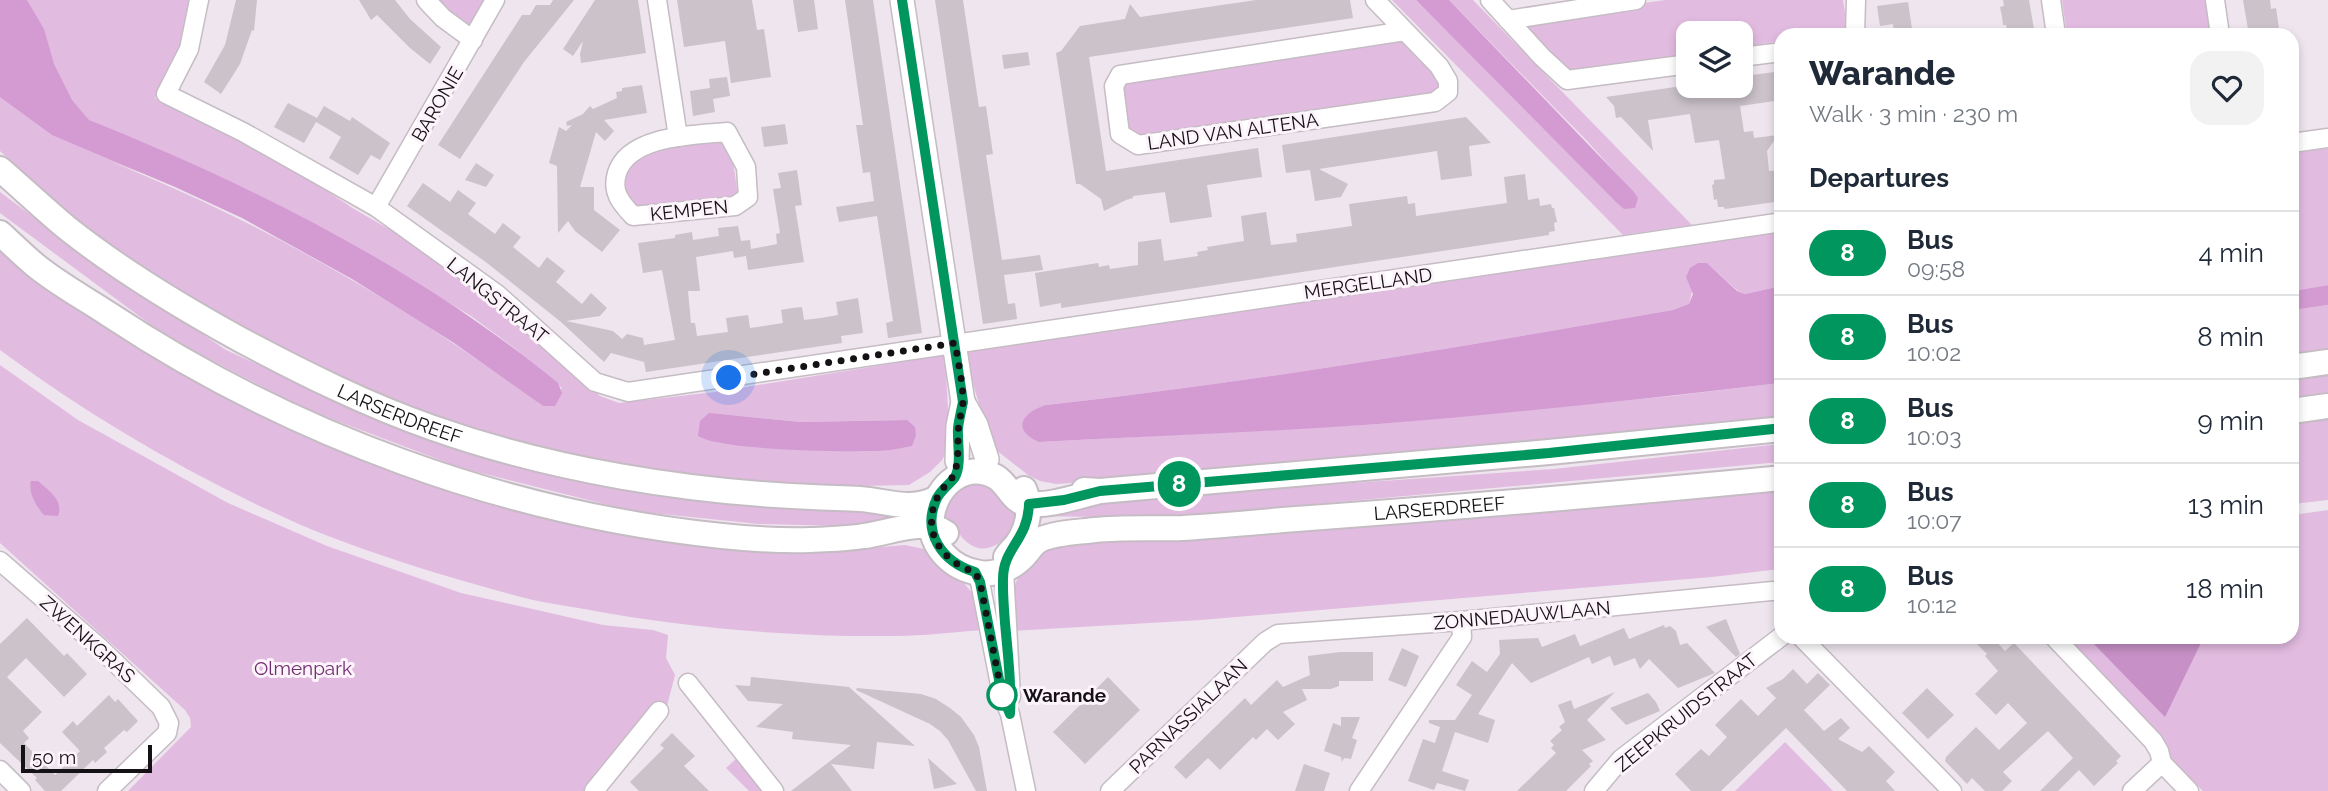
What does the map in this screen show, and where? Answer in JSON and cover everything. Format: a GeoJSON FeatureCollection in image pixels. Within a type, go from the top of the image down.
{"type":"FeatureCollection","features":[{"type":"Feature","properties":{"kind":"main road","name":"LARSERDREEF"},"geometry":{"type":"LineString","coordinates":[[0,169],[67,228],[183,309],[289,366],[433,428],[531,457],[686,486],[759,495],[862,499],[912,506],[927,504],[946,479]]}},
{"type":"Feature","properties":{"kind":"main road"},"geometry":{"type":"LineString","coordinates":[[0,233],[36,266],[153,343],[262,403],[344,439],[495,492],[617,520],[722,537],[809,540],[865,536],[902,528],[934,534],[946,532],[962,552],[970,557],[1006,562],[1020,560],[1027,540],[1026,496],[1011,471],[987,459],[946,479]]}},
{"type":"Feature","properties":{"kind":"main road"},"geometry":{"type":"LineString","coordinates":[[2299,366],[2328,362]]}},
{"type":"Feature","properties":{"kind":"main road"},"geometry":{"type":"LineString","coordinates":[[2299,410],[2328,406]]}},
{"type":"Feature","properties":{"kind":"main road"},"geometry":{"type":"LineString","coordinates":[[946,479],[977,471],[992,475],[1005,484],[1013,497],[1549,453],[1774,430]]}},
{"type":"Feature","properties":{"kind":"main road"},"geometry":{"type":"LineString","coordinates":[[946,479],[934,534],[947,558],[956,565],[975,572],[990,573],[1006,562]]}},
{"type":"Feature","properties":{"kind":"main road","name":"LARSERDREEF"},"geometry":{"type":"LineString","coordinates":[[1027,540],[1096,530],[1186,527],[1512,503],[1774,479]]}},
{"type":"Feature","properties":{"kind":"street","name":"LANGSTRAAT"},"geometry":{"type":"LineString","coordinates":[[198,0],[189,49],[166,94],[243,132],[376,206],[497,294],[595,382],[628,392],[856,360],[955,343]]}},
{"type":"Feature","properties":{"kind":"street"},"geometry":{"type":"LineString","coordinates":[[426,0],[443,18],[473,40]]}},
{"type":"Feature","properties":{"kind":"street","name":"BARONIE"},"geometry":{"type":"LineString","coordinates":[[376,206],[495,0]]}},
{"type":"Feature","properties":{"kind":"street"},"geometry":{"type":"LineString","coordinates":[[657,0],[678,137]]}},
{"type":"Feature","properties":{"kind":"street"},"geometry":{"type":"LineString","coordinates":[[902,0],[963,402],[946,479]]}},
{"type":"Feature","properties":{"kind":"street","name":"LAND VAN ALTENA"},"geometry":{"type":"LineString","coordinates":[[1375,0],[1439,66],[1448,81],[1448,92],[1435,102],[1138,145],[1120,135],[1114,86],[1120,75],[1405,31]]}},
{"type":"Feature","properties":{"kind":"street"},"geometry":{"type":"LineString","coordinates":[[1490,0],[1567,80],[1676,66]]}},
{"type":"Feature","properties":{"kind":"street"},"geometry":{"type":"LineString","coordinates":[[1508,20],[1636,0]]}},
{"type":"Feature","properties":{"kind":"street"},"geometry":{"type":"LineString","coordinates":[[1855,28],[1856,0]]}},
{"type":"Feature","properties":{"kind":"street"},"geometry":{"type":"LineString","coordinates":[[2051,0],[2055,28]]}},
{"type":"Feature","properties":{"kind":"street"},"geometry":{"type":"LineString","coordinates":[[2215,0],[2219,28]]}},
{"type":"Feature","properties":{"kind":"street"},"geometry":{"type":"LineString","coordinates":[[1753,56],[1774,53]]}},
{"type":"Feature","properties":{"kind":"street","name":"KEMPEN"},"geometry":{"type":"LineString","coordinates":[[727,132],[746,167],[748,197],[735,206],[633,216],[619,200],[614,183],[620,165],[630,153],[653,142],[678,137],[727,132]]}},
{"type":"Feature","properties":{"kind":"street"},"geometry":{"type":"LineString","coordinates":[[2299,142],[2328,138]]}},
{"type":"Feature","properties":{"kind":"street","name":"MERGELLAND"},"geometry":{"type":"LineString","coordinates":[[955,343],[1774,223]]}},
{"type":"Feature","properties":{"kind":"street"},"geometry":{"type":"LineString","coordinates":[[963,402],[976,425],[987,459]]}},
{"type":"Feature","properties":{"kind":"street","name":"ZWENKGRAS"},"geometry":{"type":"LineString","coordinates":[[0,561],[99,647],[160,707],[169,723],[167,733],[107,791]]}},
{"type":"Feature","properties":{"kind":"street"},"geometry":{"type":"LineString","coordinates":[[1006,562],[1012,692],[1010,714]]}},
{"type":"Feature","properties":{"kind":"street"},"geometry":{"type":"LineString","coordinates":[[975,572],[980,582],[1002,695],[1010,714],[1026,791]]}},
{"type":"Feature","properties":{"kind":"street","name":"ZONNEDAUWLAAN"},"geometry":{"type":"LineString","coordinates":[[1265,642],[1278,634],[1461,621],[1774,591]]}},
{"type":"Feature","properties":{"kind":"street"},"geometry":{"type":"LineString","coordinates":[[1359,791],[1462,637],[1461,621]]}},
{"type":"Feature","properties":{"kind":"street","name":"PARNASSIALAAN"},"geometry":{"type":"LineString","coordinates":[[1110,791],[1265,642]]}},
{"type":"Feature","properties":{"kind":"street","name":"ZEEPKRUIDSTRAAT"},"geometry":{"type":"LineString","coordinates":[[1594,791],[1621,759],[1774,642]]}},
{"type":"Feature","properties":{"kind":"street"},"geometry":{"type":"LineString","coordinates":[[1808,644],[1952,791]]}},
{"type":"Feature","properties":{"kind":"street"},"geometry":{"type":"LineString","coordinates":[[2061,644],[2153,741],[2159,751],[2161,763],[2189,791]]}},
{"type":"Feature","properties":{"kind":"street"},"geometry":{"type":"LineString","coordinates":[[688,683],[774,791]]}},
{"type":"Feature","properties":{"kind":"street"},"geometry":{"type":"LineString","coordinates":[[594,791],[659,711]]}},
{"type":"Feature","properties":{"kind":"street"},"geometry":{"type":"LineString","coordinates":[[2132,791],[2161,763]]}},
{"type":"Feature","properties":{"kind":"street"},"geometry":{"type":"LineString","coordinates":[[0,771],[21,791]]}},
{"type":"Feature","properties":{"kind":"green space"},"geometry":{"type":"Polygon","coordinates":[[[0,0],[194,0],[183,49],[155,98],[229,131],[401,236],[505,312],[600,396],[619,403],[715,392],[945,355],[950,445],[942,460],[930,472],[909,485],[809,487],[672,476],[498,438],[328,377],[224,324],[93,235],[0,151],[0,0]],[[109,161],[224,212],[334,270],[440,335],[543,406],[562,388],[471,316],[370,256],[109,161]],[[709,413],[916,435],[907,420],[801,422],[709,413]]]}},
{"type":"Feature","properties":{"kind":"green space"},"geometry":{"type":"Polygon","coordinates":[[[439,0],[488,0],[465,32],[439,0]]]}},
{"type":"Feature","properties":{"kind":"green space"},"geometry":{"type":"Polygon","coordinates":[[[1392,0],[1416,0],[1537,120],[1638,198],[1588,142],[1449,0],[1473,0],[1692,225],[1623,235],[1392,0]]]}},
{"type":"Feature","properties":{"kind":"green space"},"geometry":{"type":"Polygon","coordinates":[[[1665,0],[1843,0],[1847,28],[1774,28],[1774,42],[1753,45],[1753,21],[1676,21],[1676,56],[1568,71],[1519,21],[1665,0]]]}},
{"type":"Feature","properties":{"kind":"green space"},"geometry":{"type":"Polygon","coordinates":[[[2062,0],[2209,0],[2213,28],[2066,28],[2062,0]]]}},
{"type":"Feature","properties":{"kind":"green space"},"geometry":{"type":"Polygon","coordinates":[[[1401,38],[1458,96],[1130,143],[1121,85],[1125,79],[1401,38]]]}},
{"type":"Feature","properties":{"kind":"green space"},"geometry":{"type":"Polygon","coordinates":[[[729,135],[738,195],[734,199],[638,208],[629,199],[625,188],[626,176],[630,164],[642,152],[729,135]]]}},
{"type":"Feature","properties":{"kind":"green space"},"geometry":{"type":"Polygon","coordinates":[[[2328,148],[2328,285],[2299,290],[2299,152],[2328,148]]]}},
{"type":"Feature","properties":{"kind":"green space"},"geometry":{"type":"Polygon","coordinates":[[[0,192],[72,246],[226,350],[391,425],[510,465],[648,495],[766,507],[923,513],[924,520],[846,526],[759,524],[632,511],[461,468],[303,408],[154,327],[0,213],[0,192]]]}},
{"type":"Feature","properties":{"kind":"green space"},"geometry":{"type":"Polygon","coordinates":[[[1774,229],[1774,288],[1745,294],[1708,264],[1698,263],[1689,305],[1673,310],[1282,374],[1046,405],[1039,442],[1379,424],[1774,384],[1774,421],[1376,460],[1056,484],[1028,475],[991,446],[964,352],[1774,229]]]}},
{"type":"Feature","properties":{"kind":"green space"},"geometry":{"type":"Polygon","coordinates":[[[0,245],[109,327],[254,412],[370,464],[515,511],[652,539],[820,552],[905,545],[924,549],[955,573],[974,595],[984,630],[905,636],[816,635],[738,630],[622,616],[525,598],[408,564],[326,535],[222,488],[146,446],[71,400],[0,350],[0,245]]]}},
{"type":"Feature","properties":{"kind":"green space"},"geometry":{"type":"Polygon","coordinates":[[[2328,305],[2328,350],[2299,355],[2299,309],[2328,305]]]}},
{"type":"Feature","properties":{"kind":"green space","name":"Olmenpark"},"geometry":{"type":"Polygon","coordinates":[[[0,365],[78,420],[228,503],[327,546],[461,593],[603,625],[653,630],[668,635],[666,658],[675,675],[667,706],[587,791],[128,791],[191,727],[190,718],[185,710],[0,543],[0,365]]]}},
{"type":"Feature","properties":{"kind":"green space"},"geometry":{"type":"Polygon","coordinates":[[[2328,370],[2328,394],[2299,398],[2299,375],[2328,370]]]}},
{"type":"Feature","properties":{"kind":"green space"},"geometry":{"type":"Polygon","coordinates":[[[2328,416],[2328,500],[2299,503],[2299,420],[2328,416]]]}},
{"type":"Feature","properties":{"kind":"green space"},"geometry":{"type":"Polygon","coordinates":[[[1774,445],[1774,463],[1163,518],[1036,516],[1037,509],[1179,495],[1554,469],[1774,445]]]}},
{"type":"Feature","properties":{"kind":"green space"},"geometry":{"type":"Polygon","coordinates":[[[971,484],[990,489],[1016,512],[1011,529],[993,546],[985,548],[968,543],[944,518],[953,498],[971,484]]]}},
{"type":"Feature","properties":{"kind":"green space"},"geometry":{"type":"Polygon","coordinates":[[[1774,489],[1774,570],[1201,620],[1010,631],[1015,584],[1043,546],[1774,489]]]}},
{"type":"Feature","properties":{"kind":"green space"},"geometry":{"type":"Polygon","coordinates":[[[2328,510],[2328,791],[2203,791],[2068,644],[2094,644],[2165,716],[2201,644],[2299,644],[2299,514],[2328,510]]]}},
{"type":"Feature","properties":{"kind":"green space"},"geometry":{"type":"Polygon","coordinates":[[[1785,742],[1833,791],[1735,791],[1781,746],[1785,742]]]}},
{"type":"Feature","properties":{"kind":"green space"},"geometry":{"type":"Polygon","coordinates":[[[738,757],[764,791],[749,791],[726,768],[738,757]]]}},
{"type":"Feature","properties":{"kind":"shaded area"},"geometry":{"type":"Polygon","coordinates":[[[0,0],[27,0],[44,29],[54,64],[72,100],[89,120],[213,173],[393,267],[450,303],[558,383],[562,393],[555,406],[543,406],[454,343],[352,279],[242,218],[52,135],[0,97],[0,0]]]}},
{"type":"Feature","properties":{"kind":"shaded area"},"geometry":{"type":"Polygon","coordinates":[[[1416,0],[1449,0],[1633,191],[1638,198],[1635,208],[1624,209],[1616,202],[1416,0]]]}},
{"type":"Feature","properties":{"kind":"shaded area"},"geometry":{"type":"Polygon","coordinates":[[[1698,263],[1707,263],[1737,291],[1745,294],[1774,288],[1774,384],[1530,410],[1294,429],[1039,442],[1030,437],[1022,426],[1026,416],[1046,405],[1282,374],[1673,310],[1689,304],[1693,294],[1686,277],[1690,268],[1698,263]]]}},
{"type":"Feature","properties":{"kind":"shaded area"},"geometry":{"type":"Polygon","coordinates":[[[2328,285],[2328,305],[2299,309],[2299,290],[2328,285]]]}},
{"type":"Feature","properties":{"kind":"shaded area"},"geometry":{"type":"Polygon","coordinates":[[[709,413],[801,422],[907,420],[915,427],[916,435],[912,446],[891,450],[761,448],[712,441],[698,436],[700,421],[709,413]]]}},
{"type":"Feature","properties":{"kind":"shaded area"},"geometry":{"type":"Polygon","coordinates":[[[31,481],[38,481],[54,496],[59,505],[58,516],[44,515],[32,495],[31,481]]]}},
{"type":"Feature","properties":{"kind":"shaded area"},"geometry":{"type":"Polygon","coordinates":[[[2094,644],[2201,644],[2165,717],[2094,644]]]}},
{"type":"Feature","properties":{"kind":"building"},"geometry":{"type":"Polygon","coordinates":[[[236,0],[257,0],[254,31],[252,30],[240,64],[221,94],[204,82],[225,45],[236,0]]]}},
{"type":"Feature","properties":{"kind":"building"},"geometry":{"type":"Polygon","coordinates":[[[359,0],[395,0],[410,19],[441,47],[430,64],[377,15],[371,20],[359,0]]]}},
{"type":"Feature","properties":{"kind":"building"},"geometry":{"type":"Polygon","coordinates":[[[553,0],[574,0],[524,62],[460,159],[438,145],[522,15],[530,15],[536,5],[550,5],[553,0]]]}},
{"type":"Feature","properties":{"kind":"building"},"geometry":{"type":"Polygon","coordinates":[[[595,0],[638,0],[646,53],[581,63],[583,41],[573,56],[563,49],[595,0]]]}},
{"type":"Feature","properties":{"kind":"building"},"geometry":{"type":"Polygon","coordinates":[[[677,0],[752,0],[757,30],[764,29],[771,77],[731,83],[725,41],[684,47],[677,0]]]}},
{"type":"Feature","properties":{"kind":"building"},"geometry":{"type":"Polygon","coordinates":[[[793,0],[814,0],[818,29],[798,32],[793,0]]]}},
{"type":"Feature","properties":{"kind":"building"},"geometry":{"type":"Polygon","coordinates":[[[845,0],[873,0],[922,333],[888,338],[886,323],[893,321],[877,216],[839,222],[836,207],[874,201],[870,172],[863,173],[856,125],[863,125],[845,0]]]}},
{"type":"Feature","properties":{"kind":"building"},"geometry":{"type":"Polygon","coordinates":[[[935,0],[963,0],[979,107],[986,106],[993,154],[986,155],[1002,260],[1040,255],[1043,270],[1004,275],[1008,304],[1015,303],[1017,319],[983,324],[935,0]]]}},
{"type":"Feature","properties":{"kind":"building"},"geometry":{"type":"Polygon","coordinates":[[[1256,0],[1350,0],[1353,18],[1089,57],[1106,171],[1258,148],[1262,177],[1207,185],[1212,217],[1170,223],[1165,192],[1133,196],[1104,211],[1101,199],[1076,184],[1056,53],[1061,51],[1080,26],[1125,19],[1130,4],[1140,17],[1256,0]]]}},
{"type":"Feature","properties":{"kind":"building"},"geometry":{"type":"Polygon","coordinates":[[[2003,0],[2029,0],[2034,28],[2007,28],[2003,25],[2000,7],[2004,6],[2003,0]]]}},
{"type":"Feature","properties":{"kind":"building"},"geometry":{"type":"Polygon","coordinates":[[[2243,0],[2270,0],[2271,9],[2276,8],[2279,28],[2248,28],[2243,0]]]}},
{"type":"Feature","properties":{"kind":"building"},"geometry":{"type":"Polygon","coordinates":[[[1908,2],[1912,28],[1893,28],[1893,24],[1880,26],[1877,6],[1908,2]]]}},
{"type":"Feature","properties":{"kind":"building"},"geometry":{"type":"Polygon","coordinates":[[[1028,52],[1030,65],[1004,69],[1002,55],[1028,52]]]}},
{"type":"Feature","properties":{"kind":"building"},"geometry":{"type":"Polygon","coordinates":[[[1774,72],[1774,101],[1740,106],[1744,132],[1753,131],[1754,138],[1774,136],[1774,141],[1767,151],[1769,171],[1774,171],[1774,202],[1725,209],[1718,207],[1712,185],[1714,180],[1725,179],[1719,140],[1695,143],[1690,114],[1648,120],[1653,151],[1621,117],[1616,118],[1614,106],[1606,97],[1676,87],[1676,98],[1753,98],[1753,75],[1774,72]]]}},
{"type":"Feature","properties":{"kind":"building"},"geometry":{"type":"Polygon","coordinates":[[[727,77],[730,96],[713,99],[715,112],[693,116],[690,91],[710,88],[709,79],[727,77]]]}},
{"type":"Feature","properties":{"kind":"building"},"geometry":{"type":"Polygon","coordinates":[[[642,85],[647,113],[604,120],[614,131],[605,141],[596,132],[580,187],[594,187],[594,210],[620,230],[602,252],[575,231],[568,221],[558,233],[557,166],[549,163],[559,127],[566,131],[572,125],[567,126],[566,122],[583,114],[590,106],[593,109],[617,98],[616,92],[622,91],[622,88],[642,85]]]}},
{"type":"Feature","properties":{"kind":"building"},"geometry":{"type":"Polygon","coordinates":[[[288,103],[317,118],[324,106],[350,121],[352,117],[390,143],[380,160],[371,155],[358,175],[329,158],[341,137],[316,122],[304,143],[274,127],[288,103]]]}},
{"type":"Feature","properties":{"kind":"building"},"geometry":{"type":"Polygon","coordinates":[[[1466,117],[1491,143],[1469,146],[1472,176],[1441,180],[1437,151],[1319,169],[1348,184],[1341,197],[1315,201],[1310,170],[1286,173],[1282,145],[1466,117]]]}},
{"type":"Feature","properties":{"kind":"building"},"geometry":{"type":"Polygon","coordinates":[[[785,124],[788,144],[764,147],[761,127],[785,124]]]}},
{"type":"Feature","properties":{"kind":"building"},"geometry":{"type":"Polygon","coordinates":[[[476,163],[494,175],[486,187],[465,180],[476,163]]]}},
{"type":"Feature","properties":{"kind":"building"},"geometry":{"type":"Polygon","coordinates":[[[797,170],[802,205],[795,206],[804,262],[748,270],[746,256],[734,258],[733,251],[696,257],[700,291],[688,291],[691,323],[695,323],[697,336],[728,332],[726,318],[748,315],[750,328],[783,323],[781,310],[802,307],[804,320],[821,318],[838,315],[836,302],[858,298],[863,333],[841,336],[842,343],[646,372],[644,362],[611,353],[604,362],[561,322],[487,263],[407,206],[423,183],[450,202],[458,190],[476,203],[468,214],[495,234],[503,223],[521,237],[513,247],[539,268],[547,257],[565,271],[556,282],[582,304],[591,293],[607,308],[600,316],[566,321],[613,331],[622,339],[627,334],[643,338],[644,345],[675,340],[662,270],[643,273],[638,243],[675,238],[675,235],[692,232],[693,240],[719,236],[718,228],[738,226],[741,241],[750,240],[751,249],[777,244],[776,234],[780,233],[773,189],[781,188],[778,173],[797,170]]]}},
{"type":"Feature","properties":{"kind":"building"},"geometry":{"type":"Polygon","coordinates":[[[1525,174],[1528,200],[1539,198],[1540,206],[1551,204],[1554,208],[1557,222],[1554,223],[1555,231],[1549,232],[1549,235],[1061,308],[1061,303],[1040,307],[1035,273],[1098,263],[1099,267],[1109,265],[1110,269],[1138,265],[1138,242],[1161,239],[1164,261],[1198,256],[1197,252],[1208,250],[1207,247],[1244,241],[1241,216],[1266,212],[1271,245],[1297,242],[1296,234],[1352,226],[1349,204],[1407,196],[1408,204],[1415,203],[1416,216],[1507,203],[1504,177],[1525,174]]]}},
{"type":"Feature","properties":{"kind":"building"},"geometry":{"type":"Polygon","coordinates":[[[27,618],[64,656],[67,653],[87,674],[64,697],[26,658],[7,677],[42,712],[23,731],[29,738],[24,743],[55,775],[80,751],[62,732],[73,721],[77,726],[109,695],[115,702],[118,699],[138,721],[104,748],[107,752],[95,763],[93,760],[61,791],[45,791],[35,780],[37,778],[0,743],[0,644],[27,618]]]}},
{"type":"Feature","properties":{"kind":"building"},"geometry":{"type":"Polygon","coordinates":[[[1726,619],[1740,654],[1736,657],[1706,627],[1726,619]]]}},
{"type":"Feature","properties":{"kind":"building"},"geometry":{"type":"Polygon","coordinates":[[[1664,625],[1665,628],[1670,626],[1676,631],[1680,645],[1687,643],[1715,673],[1678,688],[1649,659],[1640,669],[1635,658],[1614,666],[1610,656],[1592,664],[1589,657],[1531,683],[1512,663],[1478,714],[1495,720],[1488,743],[1455,732],[1442,771],[1469,780],[1465,791],[1437,783],[1434,790],[1408,781],[1423,739],[1435,743],[1440,727],[1429,723],[1429,720],[1455,720],[1472,695],[1456,685],[1472,661],[1487,672],[1500,654],[1499,640],[1538,638],[1542,647],[1575,634],[1580,646],[1624,628],[1629,639],[1664,625]]]}},
{"type":"Feature","properties":{"kind":"building"},"geometry":{"type":"Polygon","coordinates":[[[1977,644],[1998,644],[2005,651],[2015,644],[2121,756],[2116,761],[2118,763],[2094,786],[2079,770],[2058,791],[2040,791],[2073,758],[2048,731],[2003,772],[2012,781],[2002,791],[1985,791],[1972,778],[1967,784],[1945,761],[1946,757],[1976,727],[1999,750],[2027,723],[2008,703],[1996,715],[1975,694],[1998,671],[1985,656],[1987,654],[1977,644]]]}},
{"type":"Feature","properties":{"kind":"building"},"geometry":{"type":"Polygon","coordinates":[[[1402,648],[1419,656],[1406,687],[1388,680],[1402,648]]]}},
{"type":"Feature","properties":{"kind":"building"},"geometry":{"type":"Polygon","coordinates":[[[1373,652],[1373,681],[1339,681],[1339,686],[1331,689],[1302,689],[1307,700],[1283,712],[1295,724],[1278,740],[1267,729],[1256,740],[1253,737],[1220,770],[1208,758],[1186,779],[1174,767],[1245,698],[1251,705],[1277,680],[1283,687],[1310,675],[1308,656],[1373,652]]]}},
{"type":"Feature","properties":{"kind":"building"},"geometry":{"type":"Polygon","coordinates":[[[1793,669],[1807,684],[1818,673],[1830,685],[1804,710],[1824,731],[1841,718],[1850,728],[1838,739],[1862,752],[1869,746],[1895,772],[1886,781],[1895,791],[1847,791],[1786,728],[1721,791],[1691,791],[1675,774],[1701,749],[1709,756],[1727,737],[1715,725],[1741,699],[1758,716],[1776,698],[1766,688],[1783,679],[1793,669]]]}},
{"type":"Feature","properties":{"kind":"building"},"geometry":{"type":"Polygon","coordinates":[[[751,677],[849,687],[915,746],[877,742],[874,769],[831,764],[852,791],[791,791],[851,745],[792,739],[793,732],[756,727],[783,704],[748,701],[735,685],[750,686],[751,677]]]}},
{"type":"Feature","properties":{"kind":"building"},"geometry":{"type":"Polygon","coordinates":[[[1108,677],[1140,710],[1085,764],[1053,732],[1108,677]]]}},
{"type":"Feature","properties":{"kind":"building"},"geometry":{"type":"Polygon","coordinates":[[[1927,688],[1954,715],[1928,739],[1902,713],[1927,688]]]}},
{"type":"Feature","properties":{"kind":"building"},"geometry":{"type":"Polygon","coordinates":[[[856,690],[921,694],[950,708],[961,717],[974,735],[979,747],[987,791],[976,791],[948,740],[940,731],[856,690]]]}},
{"type":"Feature","properties":{"kind":"building"},"geometry":{"type":"Polygon","coordinates":[[[1615,692],[1587,720],[1606,740],[1582,750],[1593,761],[1589,764],[1591,766],[1566,791],[1517,791],[1556,753],[1551,748],[1554,745],[1550,741],[1562,730],[1559,727],[1565,722],[1558,705],[1571,700],[1574,709],[1615,692]]]}},
{"type":"Feature","properties":{"kind":"building"},"geometry":{"type":"Polygon","coordinates":[[[1648,693],[1660,711],[1626,725],[1610,708],[1648,693]]]}},
{"type":"Feature","properties":{"kind":"building"},"geometry":{"type":"Polygon","coordinates":[[[1341,717],[1360,717],[1352,738],[1357,740],[1351,759],[1344,758],[1342,762],[1341,757],[1324,751],[1333,723],[1341,726],[1341,717]]]}},
{"type":"Feature","properties":{"kind":"building"},"geometry":{"type":"Polygon","coordinates":[[[672,733],[695,756],[684,766],[709,791],[639,791],[630,782],[664,748],[660,745],[672,733]]]}},
{"type":"Feature","properties":{"kind":"building"},"geometry":{"type":"Polygon","coordinates":[[[928,758],[957,784],[934,789],[928,758]]]}},
{"type":"Feature","properties":{"kind":"building"},"geometry":{"type":"Polygon","coordinates":[[[1304,764],[1330,773],[1324,791],[1295,791],[1304,764]]]}},
{"type":"Feature","properties":{"kind":"bus line","name":"8"},"geometry":{"type":"LineString","coordinates":[[902,0],[963,402],[958,426],[954,477],[942,490],[934,505],[933,534],[947,558],[956,565],[975,572],[980,582],[1002,695],[1010,714],[1012,692],[1003,578],[1007,554],[1023,534],[1027,524],[1029,504],[1064,500],[1100,491],[1549,453],[1774,429]]}},
{"type":"Feature","properties":{"kind":"place","name":"Warande"},"geometry":{"type":"Point","coordinates":[1002,695]}},
{"type":"Feature","properties":{"kind":"route"},"geometry":{"type":"LineString","coordinates":[[729,378],[955,343],[963,402],[958,426],[957,461],[954,477],[947,483],[934,505],[932,527],[936,541],[947,558],[956,565],[975,572],[980,582],[1002,695]]}}]}
